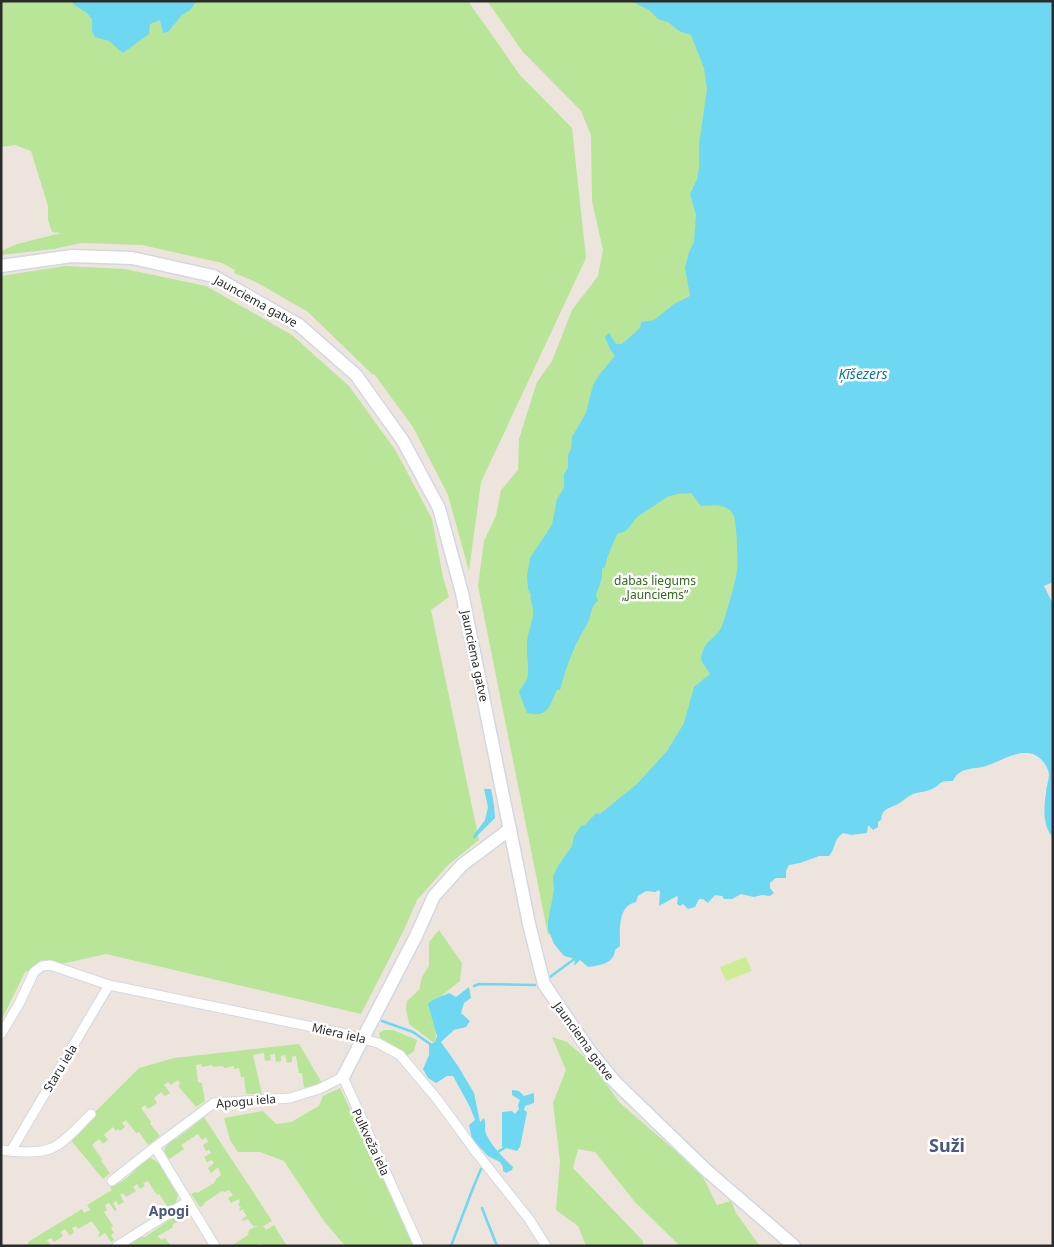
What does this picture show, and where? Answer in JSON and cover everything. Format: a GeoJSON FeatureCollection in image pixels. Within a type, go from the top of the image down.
{"type":"FeatureCollection","features":[{"type":"Feature","properties":{"kind":"main road","name":"Jaunciema gatve"},"geometry":{"type":"LineString","coordinates":[[1,266],[72,256],[132,258],[213,276],[299,325],[356,375],[403,440],[438,508],[462,593],[529,924],[544,984],[561,1011],[614,1082],[706,1170],[794,1246]]}},
{"type":"Feature","properties":{"kind":"main road"},"geometry":{"type":"LineString","coordinates":[[343,1078],[416,936],[434,896],[462,865],[510,829]]}},
{"type":"Feature","properties":{"kind":"street","name":"Miera iela"},"geometry":{"type":"LineString","coordinates":[[1,1034],[19,1004],[34,972],[42,966],[50,965],[109,985],[363,1038],[378,1043],[400,1055],[438,1099],[476,1152],[529,1219],[546,1246]]}},
{"type":"Feature","properties":{"kind":"street","name":"Staru iela"},"geometry":{"type":"LineString","coordinates":[[6,1151],[109,985]]}},
{"type":"Feature","properties":{"kind":"street","name":"Apogu iela"},"geometry":{"type":"LineString","coordinates":[[112,1181],[214,1102],[290,1098],[343,1078]]}},
{"type":"Feature","properties":{"kind":"street","name":"Pulkveža iela"},"geometry":{"type":"LineString","coordinates":[[343,1078],[419,1246]]}},
{"type":"Feature","properties":{"kind":"street"},"geometry":{"type":"LineString","coordinates":[[6,1151],[37,1151],[51,1148],[61,1142],[91,1114]]}},
{"type":"Feature","properties":{"kind":"street"},"geometry":{"type":"LineString","coordinates":[[155,1146],[215,1246]]}},
{"type":"Feature","properties":{"kind":"street"},"geometry":{"type":"LineString","coordinates":[[117,1246],[187,1202]]}},
{"type":"Feature","properties":{"kind":"green space"},"geometry":{"type":"Polygon","coordinates":[[[1,1],[468,1],[520,75],[572,128],[586,258],[481,482],[469,571],[448,495],[413,427],[374,374],[308,312],[256,282],[234,273],[235,270],[222,263],[142,245],[81,243],[54,249],[1,255],[1,251],[17,244],[61,233],[52,232],[48,220],[48,206],[31,151],[15,145],[1,147],[1,1]]]}},
{"type":"Feature","properties":{"kind":"green space","name":"dabas liegums „Jaunciems”"},"geometry":{"type":"Polygon","coordinates":[[[487,1],[743,1],[828,517],[579,920],[548,935],[478,586],[484,541],[496,516],[501,490],[518,470],[519,439],[537,382],[552,361],[572,310],[598,276],[603,250],[592,201],[591,135],[581,111],[523,52],[487,1]]]}},
{"type":"Feature","properties":{"kind":"green space"},"geometry":{"type":"Polygon","coordinates":[[[65,266],[125,269],[206,286],[292,335],[349,386],[396,451],[432,519],[443,577],[449,597],[431,610],[479,840],[448,865],[417,900],[403,932],[361,1014],[106,954],[25,972],[1,1021],[1,276],[65,266]]]}},
{"type":"Feature","properties":{"kind":"green space"},"geometry":{"type":"Polygon","coordinates":[[[439,930],[462,963],[460,981],[441,996],[432,1000],[436,1029],[434,1043],[409,1024],[406,1009],[407,1001],[419,990],[422,977],[429,966],[429,942],[439,930]]]}},
{"type":"Feature","properties":{"kind":"green space"},"geometry":{"type":"Polygon","coordinates":[[[746,957],[752,971],[726,981],[720,967],[746,957]]]}},
{"type":"Feature","properties":{"kind":"green space"},"geometry":{"type":"Polygon","coordinates":[[[385,1030],[393,1030],[417,1040],[414,1051],[407,1056],[380,1038],[379,1033],[385,1030]]]}},
{"type":"Feature","properties":{"kind":"green space"},"geometry":{"type":"Polygon","coordinates":[[[552,1037],[567,1042],[591,1063],[620,1103],[701,1173],[717,1205],[731,1201],[736,1213],[760,1246],[680,1246],[635,1202],[595,1152],[578,1149],[573,1168],[643,1241],[643,1246],[586,1246],[578,1226],[556,1210],[560,1161],[553,1103],[566,1070],[552,1037]]]}},
{"type":"Feature","properties":{"kind":"green space"},"geometry":{"type":"Polygon","coordinates":[[[299,1044],[322,1083],[304,1088],[302,1073],[299,1073],[296,1056],[292,1057],[292,1062],[287,1063],[285,1055],[281,1056],[281,1061],[276,1062],[275,1054],[270,1055],[271,1060],[265,1061],[264,1053],[253,1055],[262,1094],[246,1094],[244,1077],[241,1077],[239,1068],[234,1069],[234,1066],[224,1068],[223,1066],[213,1067],[212,1065],[202,1067],[201,1064],[196,1065],[198,1082],[202,1083],[205,1101],[196,1107],[178,1086],[180,1084],[178,1080],[171,1085],[168,1082],[164,1085],[170,1093],[165,1096],[161,1092],[154,1098],[157,1103],[148,1109],[145,1105],[141,1108],[151,1122],[150,1124],[160,1136],[148,1145],[139,1132],[136,1133],[126,1120],[122,1123],[125,1127],[120,1131],[118,1129],[116,1131],[113,1127],[104,1135],[108,1140],[103,1144],[99,1139],[92,1145],[110,1173],[103,1179],[69,1138],[139,1068],[174,1058],[299,1044]]]}},
{"type":"Feature","properties":{"kind":"green space"},"geometry":{"type":"Polygon","coordinates":[[[340,1088],[412,1240],[412,1246],[345,1246],[324,1221],[284,1161],[260,1152],[238,1152],[230,1140],[224,1118],[263,1111],[276,1124],[291,1122],[319,1106],[323,1096],[340,1088]]]}},
{"type":"Feature","properties":{"kind":"green space"},"geometry":{"type":"Polygon","coordinates":[[[199,1117],[204,1117],[272,1221],[262,1227],[253,1226],[248,1219],[243,1221],[242,1219],[247,1216],[243,1209],[240,1211],[239,1209],[241,1208],[238,1204],[240,1202],[239,1199],[231,1203],[228,1198],[233,1195],[229,1190],[222,1191],[200,1207],[191,1194],[197,1193],[214,1183],[221,1175],[218,1167],[211,1173],[208,1168],[214,1163],[212,1160],[207,1162],[204,1157],[211,1153],[209,1150],[206,1151],[203,1145],[208,1142],[206,1137],[202,1140],[198,1134],[181,1145],[184,1149],[169,1159],[164,1151],[169,1141],[176,1139],[199,1121],[199,1117]]]}},
{"type":"Feature","properties":{"kind":"green space"},"geometry":{"type":"Polygon","coordinates":[[[151,1158],[159,1163],[177,1189],[176,1202],[168,1207],[148,1181],[143,1183],[145,1186],[140,1189],[137,1184],[133,1187],[136,1191],[126,1197],[123,1193],[120,1195],[124,1202],[119,1205],[116,1201],[113,1203],[117,1210],[115,1211],[109,1203],[105,1205],[107,1210],[104,1212],[113,1226],[111,1228],[114,1233],[111,1235],[114,1240],[111,1242],[105,1233],[99,1237],[100,1233],[92,1221],[78,1229],[76,1226],[72,1228],[74,1232],[70,1236],[65,1229],[61,1232],[63,1236],[54,1242],[51,1238],[47,1240],[51,1246],[29,1246],[28,1242],[82,1209],[84,1213],[90,1210],[87,1205],[112,1190],[110,1187],[124,1180],[144,1161],[151,1158]]]}},
{"type":"Feature","properties":{"kind":"green space"},"geometry":{"type":"Polygon","coordinates":[[[182,1209],[186,1209],[189,1214],[158,1236],[161,1240],[165,1238],[171,1246],[125,1246],[139,1237],[145,1237],[174,1217],[182,1209]]]}},
{"type":"Feature","properties":{"kind":"green space"},"geometry":{"type":"Polygon","coordinates":[[[274,1225],[287,1246],[265,1246],[261,1244],[231,1246],[248,1235],[249,1230],[255,1227],[264,1227],[266,1230],[274,1225]]]}},
{"type":"Feature","properties":{"kind":"water"},"geometry":{"type":"Polygon","coordinates":[[[73,1],[197,1],[168,32],[163,33],[160,20],[150,24],[149,34],[123,53],[109,41],[95,37],[92,31],[92,19],[87,13],[73,4],[73,1]]]}},
{"type":"Feature","properties":{"kind":"water","name":"Ķīšezers"},"geometry":{"type":"Polygon","coordinates":[[[627,1],[1053,1],[1053,582],[1044,586],[1053,604],[1053,837],[1049,833],[1045,822],[1045,798],[1049,774],[1046,766],[1034,754],[1016,754],[986,766],[967,769],[959,773],[953,781],[942,782],[930,790],[913,794],[886,810],[878,822],[878,827],[873,830],[868,825],[867,833],[851,835],[843,833],[838,838],[829,856],[819,856],[789,865],[786,871],[786,878],[776,878],[770,883],[770,888],[774,893],[770,896],[754,897],[741,894],[732,899],[724,899],[722,896],[715,895],[708,903],[703,899],[699,899],[695,907],[688,909],[683,904],[680,906],[677,904],[677,896],[659,906],[659,890],[655,892],[646,891],[638,896],[636,902],[625,908],[620,927],[620,946],[615,950],[612,958],[606,963],[588,967],[580,960],[574,966],[575,959],[564,956],[554,944],[548,929],[554,890],[553,877],[572,846],[574,836],[581,826],[585,825],[596,813],[600,814],[637,784],[667,751],[684,723],[694,687],[710,674],[701,657],[705,646],[722,626],[737,566],[734,518],[730,510],[723,506],[701,506],[691,493],[677,494],[667,497],[637,517],[626,531],[617,534],[605,567],[602,569],[602,578],[596,595],[598,601],[592,608],[588,622],[576,645],[560,690],[557,690],[550,706],[544,712],[540,714],[527,713],[519,692],[528,676],[527,640],[533,614],[527,576],[530,558],[552,525],[557,499],[564,488],[564,474],[568,468],[568,455],[571,449],[572,437],[586,413],[593,385],[615,356],[605,337],[609,333],[616,344],[622,344],[640,328],[641,322],[654,320],[674,304],[690,296],[685,268],[694,242],[696,215],[690,194],[697,179],[699,168],[699,145],[707,89],[704,68],[691,35],[679,31],[668,22],[658,19],[649,10],[627,1]]]}},
{"type":"Feature","properties":{"kind":"water"},"geometry":{"type":"Polygon","coordinates":[[[484,789],[491,789],[495,818],[474,839],[473,836],[485,820],[488,807],[484,789]]]}},
{"type":"Feature","properties":{"kind":"water"},"geometry":{"type":"Polygon","coordinates":[[[469,987],[471,998],[464,1003],[461,1013],[470,1021],[466,1027],[454,1030],[441,1042],[474,1093],[480,1122],[484,1118],[486,1134],[501,1155],[513,1167],[512,1170],[506,1173],[503,1171],[500,1162],[488,1156],[472,1139],[469,1125],[475,1120],[453,1076],[447,1076],[436,1083],[428,1078],[423,1069],[429,1055],[429,1045],[435,1042],[437,1036],[428,1004],[432,1000],[449,993],[456,997],[469,987]]]}},
{"type":"Feature","properties":{"kind":"water"},"geometry":{"type":"Polygon","coordinates":[[[512,1090],[519,1091],[524,1096],[534,1093],[534,1103],[525,1106],[524,1110],[527,1112],[520,1147],[517,1151],[502,1147],[502,1112],[512,1111],[515,1114],[519,1109],[520,1100],[512,1095],[512,1090]]]}},
{"type":"Feature","properties":{"kind":"waterway"},"geometry":{"type":"LineString","coordinates":[[550,977],[577,957]]}},
{"type":"Feature","properties":{"kind":"waterway"},"geometry":{"type":"LineString","coordinates":[[474,986],[479,984],[535,985]]}},
{"type":"Feature","properties":{"kind":"waterway"},"geometry":{"type":"LineString","coordinates":[[382,1021],[413,1032],[433,1046]]}},
{"type":"Feature","properties":{"kind":"waterway"},"geometry":{"type":"LineString","coordinates":[[496,1153],[506,1147]]}},
{"type":"Feature","properties":{"kind":"waterway"},"geometry":{"type":"LineString","coordinates":[[451,1246],[481,1169]]}},
{"type":"Feature","properties":{"kind":"waterway"},"geometry":{"type":"LineString","coordinates":[[482,1208],[497,1246]]}},
{"type":"Feature","properties":{"kind":"district","name":"Suži"},"geometry":{"type":"Point","coordinates":[947,1145]}},
{"type":"Feature","properties":{"kind":"district","name":"Apogi"},"geometry":{"type":"Point","coordinates":[169,1210]}}]}
